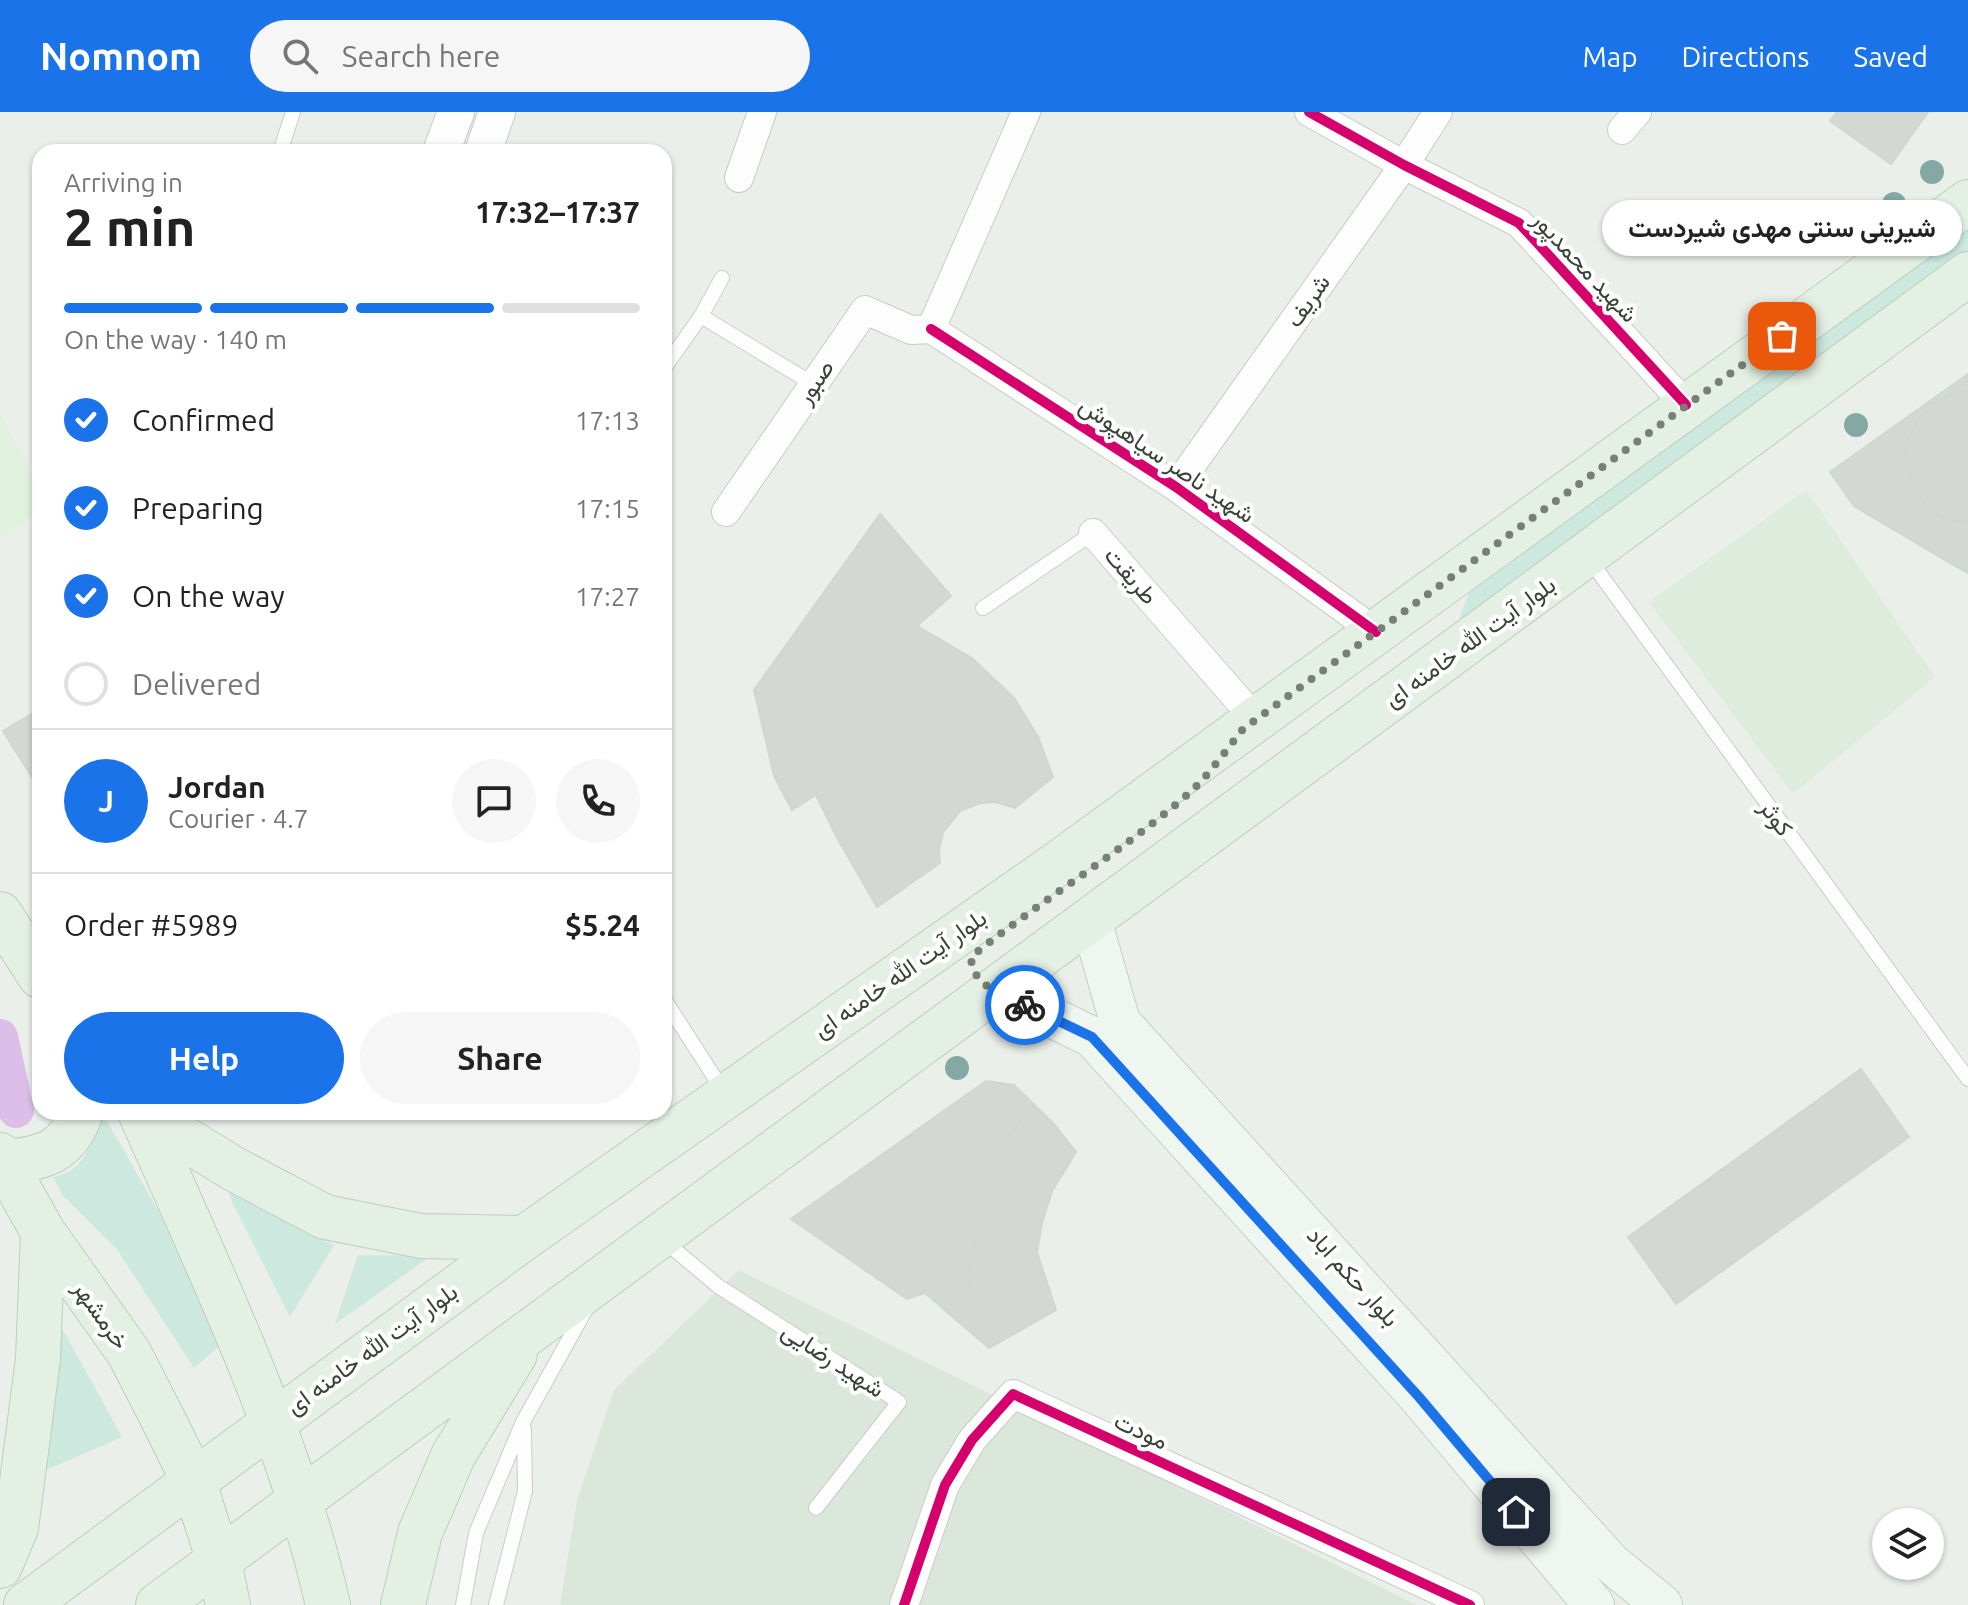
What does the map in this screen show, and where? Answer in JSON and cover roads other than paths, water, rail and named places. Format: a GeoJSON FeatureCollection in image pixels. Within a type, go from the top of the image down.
{"type":"FeatureCollection","features":[{"type":"Feature","properties":{"kind":"main road","name":"بلوار آیت الله خامنه ای"},"geometry":{"type":"LineString","coordinates":[[26,1605],[524,1238],[1057,864],[1686,405],[1962,210]]}},
{"type":"Feature","properties":{"kind":"main road","name":"بلوار آیت الله خامنه ای"},"geometry":{"type":"LineString","coordinates":[[158,1605],[1968,274]]}},
{"type":"Feature","properties":{"kind":"main road"},"geometry":{"type":"LineString","coordinates":[[1249,724],[1190,793],[1020,917],[971,957],[971,969],[976,978],[994,989],[1092,1037],[1419,1397],[1594,1605]]}},
{"type":"Feature","properties":{"kind":"main road"},"geometry":{"type":"LineString","coordinates":[[0,914],[32,964]]}},
{"type":"Feature","properties":{"kind":"main road","name":"بلوار حکم اباد"},"geometry":{"type":"LineString","coordinates":[[1091,920],[1120,1022],[1611,1563],[1657,1603]]}},
{"type":"Feature","properties":{"kind":"main road"},"geometry":{"type":"LineString","coordinates":[[2,1159],[30,1160],[56,1150],[69,1138],[77,1120]]}},
{"type":"Feature","properties":{"kind":"main road"},"geometry":{"type":"LineString","coordinates":[[144,1120],[273,1421],[328,1605]]}},
{"type":"Feature","properties":{"kind":"main road"},"geometry":{"type":"LineString","coordinates":[[154,1120],[234,1169],[325,1217],[421,1236],[524,1238]]}},
{"type":"Feature","properties":{"kind":"main road","name":"خرمشهر"},"geometry":{"type":"LineString","coordinates":[[2,1159],[43,1232],[129,1353],[193,1480],[219,1561],[228,1605]]}},
{"type":"Feature","properties":{"kind":"main road"},"geometry":{"type":"LineString","coordinates":[[0,1566],[16,1528],[38,1359],[43,1232]]}},
{"type":"Feature","properties":{"kind":"main road"},"geometry":{"type":"LineString","coordinates":[[403,1605],[420,1533],[453,1456],[528,1333]]}},
{"type":"Feature","properties":{"kind":"street"},"geometry":{"type":"LineString","coordinates":[[444,144],[456,112]]}},
{"type":"Feature","properties":{"kind":"street"},"geometry":{"type":"LineString","coordinates":[[486,144],[497,112]]}},
{"type":"Feature","properties":{"kind":"street"},"geometry":{"type":"LineString","coordinates":[[739,178],[762,112]]}},
{"type":"Feature","properties":{"kind":"street"},"geometry":{"type":"LineString","coordinates":[[931,329],[1026,112]]}},
{"type":"Feature","properties":{"kind":"street","name":"شهید محمدپور"},"geometry":{"type":"LineString","coordinates":[[1309,112],[1404,165],[1519,223],[1686,405]]}},
{"type":"Feature","properties":{"kind":"street","name":"شریف"},"geometry":{"type":"LineString","coordinates":[[1176,487],[1404,165],[1438,112]]}},
{"type":"Feature","properties":{"kind":"street","name":"صبور"},"geometry":{"type":"LineString","coordinates":[[726,512],[865,310],[911,330],[931,329]]}},
{"type":"Feature","properties":{"kind":"street","name":"شهید ناصر سیاهپوش"},"geometry":{"type":"LineString","coordinates":[[931,329],[1176,487],[1376,632]]}},
{"type":"Feature","properties":{"kind":"street","name":"طریقت"},"geometry":{"type":"LineString","coordinates":[[1093,533],[1249,724]]}},
{"type":"Feature","properties":{"kind":"street","name":"مودت"},"geometry":{"type":"LineString","coordinates":[[904,1605],[945,1485],[972,1440],[1013,1394],[1470,1605]]}},
{"type":"Feature","properties":{"kind":"lane"},"geometry":{"type":"LineString","coordinates":[[283,144],[293,112]]}},
{"type":"Feature","properties":{"kind":"lane"},"geometry":{"type":"LineString","coordinates":[[672,357],[701,316],[722,278]]}},
{"type":"Feature","properties":{"kind":"lane"},"geometry":{"type":"LineString","coordinates":[[701,316],[813,384]]}},
{"type":"Feature","properties":{"kind":"lane","name":"طریقت"},"geometry":{"type":"LineString","coordinates":[[983,608],[1093,533]]}},
{"type":"Feature","properties":{"kind":"lane","name":"کوثر"},"geometry":{"type":"LineString","coordinates":[[1586,556],[1968,1079]]}},
{"type":"Feature","properties":{"kind":"lane"},"geometry":{"type":"LineString","coordinates":[[672,1011],[727,1096]]}},
{"type":"Feature","properties":{"kind":"lane","name":"شهید رضایی"},"geometry":{"type":"LineString","coordinates":[[658,1236],[718,1286],[899,1402],[816,1508]]}},
{"type":"Feature","properties":{"kind":"lane"},"geometry":{"type":"LineString","coordinates":[[463,1605],[476,1533],[523,1422],[604,1277]]}},
{"type":"Feature","properties":{"kind":"lane"},"geometry":{"type":"LineString","coordinates":[[496,1605],[525,1491],[523,1422]]}},
{"type":"Feature","properties":{"kind":"waterway"},"geometry":{"type":"LineString","coordinates":[[0,1037],[16,1110]]}},
{"type":"Feature","properties":{"kind":"place","name":"شیرینی سنتی مهدی شیردست"},"geometry":{"type":"Point","coordinates":[1782,336]}}]}
